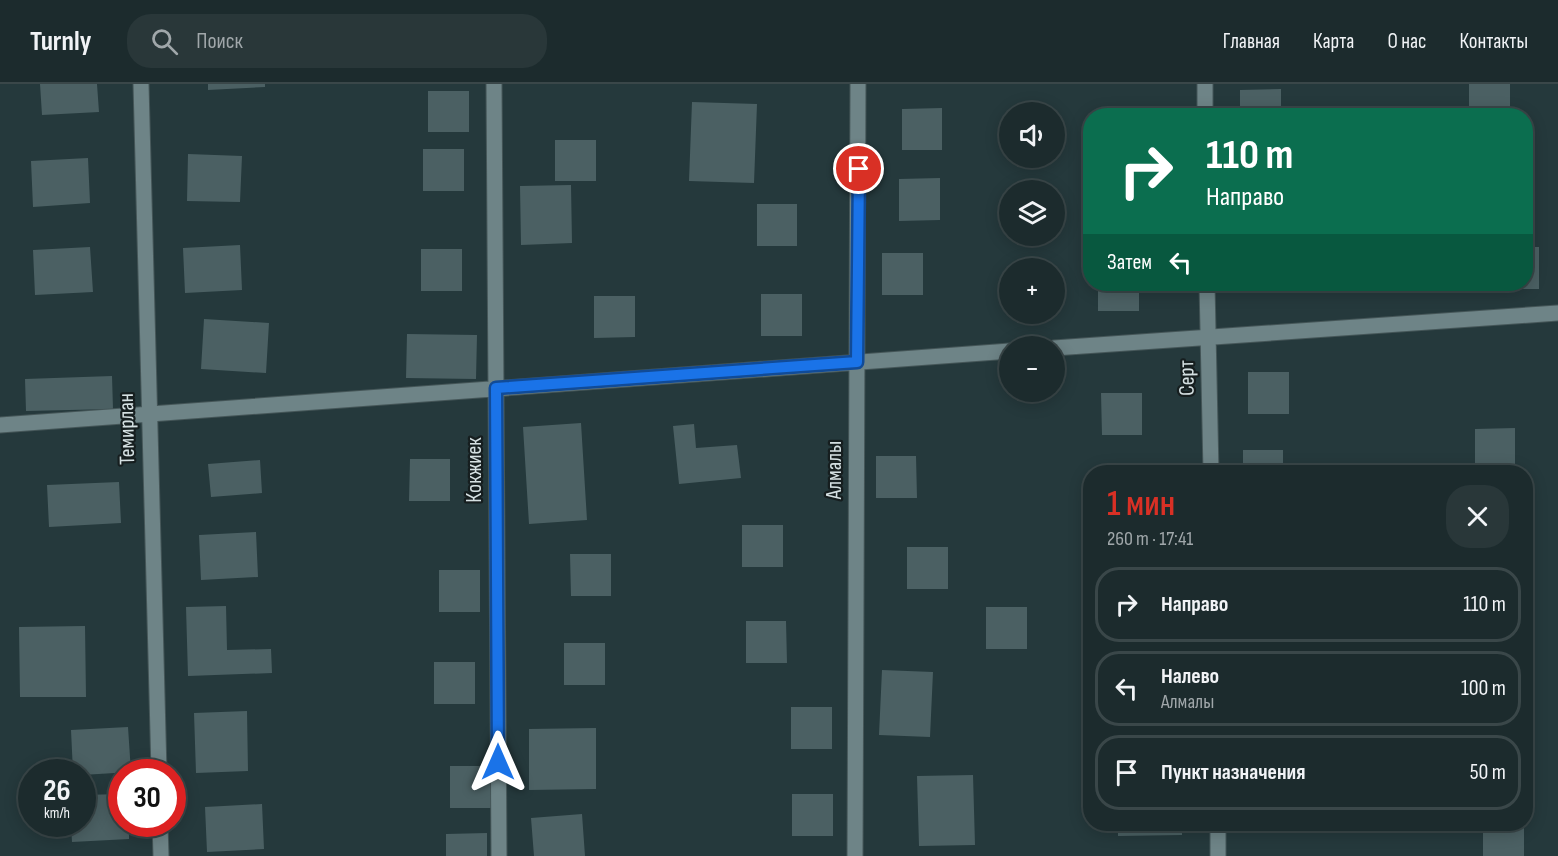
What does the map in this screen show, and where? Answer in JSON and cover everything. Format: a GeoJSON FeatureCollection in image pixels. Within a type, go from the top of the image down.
{"type":"FeatureCollection","features":[{"type":"Feature","properties":{"kind":"street","name":"Темирлан"},"geometry":{"type":"LineString","coordinates":[[141,84],[159,759]]}},
{"type":"Feature","properties":{"kind":"street","name":"Кокжиек"},"geometry":{"type":"LineString","coordinates":[[494,84],[499,856]]}},
{"type":"Feature","properties":{"kind":"street","name":"Алмалы"},"geometry":{"type":"LineString","coordinates":[[855,856],[858,84]]}},
{"type":"Feature","properties":{"kind":"street"},"geometry":{"type":"LineString","coordinates":[[1205,84],[1205,108]]}},
{"type":"Feature","properties":{"kind":"street","name":"Серт"},"geometry":{"type":"LineString","coordinates":[[1208,291],[1211,465]]}},
{"type":"Feature","properties":{"kind":"street"},"geometry":{"type":"LineString","coordinates":[[1065,347],[1558,314]]}},
{"type":"Feature","properties":{"kind":"street"},"geometry":{"type":"LineString","coordinates":[[0,425],[999,352]]}},
{"type":"Feature","properties":{"kind":"street"},"geometry":{"type":"LineString","coordinates":[[1218,831],[1218,856]]}},
{"type":"Feature","properties":{"kind":"street"},"geometry":{"type":"LineString","coordinates":[[160,837],[161,856]]}},
{"type":"Feature","properties":{"kind":"building"},"geometry":{"type":"Polygon","coordinates":[[[40,84],[97,84],[99,112],[42,115],[40,84]]]}},
{"type":"Feature","properties":{"kind":"building"},"geometry":{"type":"Polygon","coordinates":[[[208,84],[265,84],[265,87],[208,90],[208,84]]]}},
{"type":"Feature","properties":{"kind":"building"},"geometry":{"type":"Polygon","coordinates":[[[1469,84],[1510,84],[1510,108],[1469,108],[1469,84]]]}},
{"type":"Feature","properties":{"kind":"building"},"geometry":{"type":"Polygon","coordinates":[[[1281,89],[1281,108],[1240,108],[1240,90],[1281,89]]]}},
{"type":"Feature","properties":{"kind":"building"},"geometry":{"type":"Polygon","coordinates":[[[428,91],[469,91],[469,132],[428,132],[428,91]]]}},
{"type":"Feature","properties":{"kind":"building"},"geometry":{"type":"Polygon","coordinates":[[[692,102],[757,104],[754,183],[689,181],[692,102]]]}},
{"type":"Feature","properties":{"kind":"building"},"geometry":{"type":"Polygon","coordinates":[[[942,108],[942,150],[902,150],[902,109],[942,108]]]}},
{"type":"Feature","properties":{"kind":"building"},"geometry":{"type":"Polygon","coordinates":[[[555,140],[596,140],[596,181],[555,181],[555,140]]]}},
{"type":"Feature","properties":{"kind":"building"},"geometry":{"type":"Polygon","coordinates":[[[423,149],[464,149],[464,191],[423,191],[423,149]]]}},
{"type":"Feature","properties":{"kind":"building"},"geometry":{"type":"Polygon","coordinates":[[[188,154],[242,156],[240,202],[187,201],[188,154]]]}},
{"type":"Feature","properties":{"kind":"building"},"geometry":{"type":"Polygon","coordinates":[[[88,158],[90,203],[33,207],[31,161],[88,158]]]}},
{"type":"Feature","properties":{"kind":"building"},"geometry":{"type":"Polygon","coordinates":[[[940,178],[940,220],[899,221],[899,179],[940,178]]]}},
{"type":"Feature","properties":{"kind":"building"},"geometry":{"type":"Polygon","coordinates":[[[571,185],[572,243],[521,245],[520,186],[571,185]]]}},
{"type":"Feature","properties":{"kind":"building"},"geometry":{"type":"Polygon","coordinates":[[[757,204],[797,204],[797,246],[757,246],[757,204]]]}},
{"type":"Feature","properties":{"kind":"building"},"geometry":{"type":"Polygon","coordinates":[[[240,245],[242,290],[185,293],[183,248],[240,245]]]}},
{"type":"Feature","properties":{"kind":"building"},"geometry":{"type":"Polygon","coordinates":[[[90,247],[93,292],[35,295],[33,250],[90,247]]]}},
{"type":"Feature","properties":{"kind":"building"},"geometry":{"type":"Polygon","coordinates":[[[1533,247],[1539,247],[1539,289],[1533,289],[1533,247]]]}},
{"type":"Feature","properties":{"kind":"building"},"geometry":{"type":"Polygon","coordinates":[[[421,249],[462,249],[462,291],[421,291],[421,249]]]}},
{"type":"Feature","properties":{"kind":"building"},"geometry":{"type":"Polygon","coordinates":[[[882,253],[923,253],[923,295],[882,295],[882,253]]]}},
{"type":"Feature","properties":{"kind":"building"},"geometry":{"type":"Polygon","coordinates":[[[1098,291],[1139,291],[1139,311],[1098,311],[1098,291]]]}},
{"type":"Feature","properties":{"kind":"building"},"geometry":{"type":"Polygon","coordinates":[[[761,294],[802,294],[802,336],[761,336],[761,294]]]}},
{"type":"Feature","properties":{"kind":"building"},"geometry":{"type":"Polygon","coordinates":[[[594,296],[635,296],[635,337],[594,338],[594,296]]]}},
{"type":"Feature","properties":{"kind":"building"},"geometry":{"type":"Polygon","coordinates":[[[204,319],[269,323],[266,373],[201,369],[204,319]]]}},
{"type":"Feature","properties":{"kind":"building"},"geometry":{"type":"Polygon","coordinates":[[[407,334],[477,335],[476,379],[406,378],[407,334]]]}},
{"type":"Feature","properties":{"kind":"building"},"geometry":{"type":"Polygon","coordinates":[[[1248,372],[1289,372],[1289,414],[1248,414],[1248,372]]]}},
{"type":"Feature","properties":{"kind":"building"},"geometry":{"type":"Polygon","coordinates":[[[112,376],[113,409],[26,411],[25,379],[112,376]]]}},
{"type":"Feature","properties":{"kind":"building"},"geometry":{"type":"Polygon","coordinates":[[[1101,393],[1142,393],[1142,435],[1102,435],[1101,393]]]}},
{"type":"Feature","properties":{"kind":"building"},"geometry":{"type":"Polygon","coordinates":[[[581,423],[587,520],[529,524],[523,427],[581,423]]]}},
{"type":"Feature","properties":{"kind":"building"},"geometry":{"type":"Polygon","coordinates":[[[694,424],[696,448],[737,445],[741,478],[679,484],[673,426],[694,424]]]}},
{"type":"Feature","properties":{"kind":"building"},"geometry":{"type":"Polygon","coordinates":[[[1515,428],[1515,465],[1475,465],[1475,429],[1515,428]]]}},
{"type":"Feature","properties":{"kind":"building"},"geometry":{"type":"Polygon","coordinates":[[[1243,450],[1283,450],[1283,465],[1243,465],[1243,450]]]}},
{"type":"Feature","properties":{"kind":"building"},"geometry":{"type":"Polygon","coordinates":[[[876,456],[916,456],[917,498],[876,498],[876,456]]]}},
{"type":"Feature","properties":{"kind":"building"},"geometry":{"type":"Polygon","coordinates":[[[410,459],[450,459],[450,501],[409,501],[410,459]]]}},
{"type":"Feature","properties":{"kind":"building"},"geometry":{"type":"Polygon","coordinates":[[[260,460],[262,493],[211,497],[208,464],[260,460]]]}},
{"type":"Feature","properties":{"kind":"building"},"geometry":{"type":"Polygon","coordinates":[[[119,482],[121,523],[49,527],[47,485],[119,482]]]}},
{"type":"Feature","properties":{"kind":"building"},"geometry":{"type":"Polygon","coordinates":[[[742,525],[783,525],[783,567],[742,567],[742,525]]]}},
{"type":"Feature","properties":{"kind":"building"},"geometry":{"type":"Polygon","coordinates":[[[256,532],[258,577],[201,580],[199,535],[256,532]]]}},
{"type":"Feature","properties":{"kind":"building"},"geometry":{"type":"Polygon","coordinates":[[[907,547],[948,547],[948,589],[907,589],[907,547]]]}},
{"type":"Feature","properties":{"kind":"building"},"geometry":{"type":"Polygon","coordinates":[[[570,554],[611,554],[611,596],[571,596],[570,554]]]}},
{"type":"Feature","properties":{"kind":"building"},"geometry":{"type":"Polygon","coordinates":[[[439,570],[480,570],[480,612],[439,612],[439,570]]]}},
{"type":"Feature","properties":{"kind":"building"},"geometry":{"type":"Polygon","coordinates":[[[1533,583],[1534,583],[1533,624],[1533,583]]]}},
{"type":"Feature","properties":{"kind":"building"},"geometry":{"type":"Polygon","coordinates":[[[226,606],[227,650],[271,649],[272,673],[188,676],[186,607],[226,606]]]}},
{"type":"Feature","properties":{"kind":"building"},"geometry":{"type":"Polygon","coordinates":[[[986,607],[1027,607],[1027,649],[986,649],[986,607]]]}},
{"type":"Feature","properties":{"kind":"building"},"geometry":{"type":"Polygon","coordinates":[[[746,621],[786,621],[787,663],[746,663],[746,621]]]}},
{"type":"Feature","properties":{"kind":"building"},"geometry":{"type":"Polygon","coordinates":[[[85,626],[86,697],[20,697],[19,627],[85,626]]]}},
{"type":"Feature","properties":{"kind":"building"},"geometry":{"type":"Polygon","coordinates":[[[564,643],[605,643],[605,685],[564,685],[564,643]]]}},
{"type":"Feature","properties":{"kind":"building"},"geometry":{"type":"Polygon","coordinates":[[[434,662],[475,662],[475,704],[434,704],[434,662]]]}},
{"type":"Feature","properties":{"kind":"building"},"geometry":{"type":"Polygon","coordinates":[[[882,670],[933,672],[930,737],[879,735],[882,670]]]}},
{"type":"Feature","properties":{"kind":"building"},"geometry":{"type":"Polygon","coordinates":[[[791,707],[832,707],[832,749],[791,749],[791,707]]]}},
{"type":"Feature","properties":{"kind":"building"},"geometry":{"type":"Polygon","coordinates":[[[247,711],[248,771],[196,773],[194,713],[247,711]]]}},
{"type":"Feature","properties":{"kind":"building"},"geometry":{"type":"Polygon","coordinates":[[[128,727],[130,759],[108,759],[108,773],[96,774],[96,759],[72,759],[71,730],[128,727]]]}},
{"type":"Feature","properties":{"kind":"building"},"geometry":{"type":"Polygon","coordinates":[[[596,728],[596,789],[529,790],[529,729],[596,728]]]}},
{"type":"Feature","properties":{"kind":"building"},"geometry":{"type":"Polygon","coordinates":[[[450,766],[491,766],[491,808],[450,808],[450,766]]]}},
{"type":"Feature","properties":{"kind":"building"},"geometry":{"type":"Polygon","coordinates":[[[973,775],[975,845],[919,846],[917,776],[973,775]]]}},
{"type":"Feature","properties":{"kind":"building"},"geometry":{"type":"Polygon","coordinates":[[[108,794],[108,837],[129,837],[129,839],[72,842],[72,837],[96,837],[96,795],[108,794]]]}},
{"type":"Feature","properties":{"kind":"building"},"geometry":{"type":"Polygon","coordinates":[[[792,794],[833,794],[833,836],[792,836],[792,794]]]}},
{"type":"Feature","properties":{"kind":"building"},"geometry":{"type":"Polygon","coordinates":[[[262,804],[264,849],[207,852],[205,807],[262,804]]]}},
{"type":"Feature","properties":{"kind":"building"},"geometry":{"type":"Polygon","coordinates":[[[582,814],[585,856],[534,856],[531,818],[582,814]]]}},
{"type":"Feature","properties":{"kind":"building"},"geometry":{"type":"Polygon","coordinates":[[[1118,831],[1182,831],[1182,835],[1118,836],[1118,831]]]}},
{"type":"Feature","properties":{"kind":"building"},"geometry":{"type":"Polygon","coordinates":[[[1483,831],[1524,831],[1524,856],[1483,856],[1483,831]]]}},
{"type":"Feature","properties":{"kind":"building"},"geometry":{"type":"Polygon","coordinates":[[[487,833],[487,856],[446,856],[446,834],[487,833]]]}},
{"type":"Feature","properties":{"kind":"route"},"geometry":{"type":"LineString","coordinates":[[498,762],[496,388],[857,362],[859,169]]}}]}
